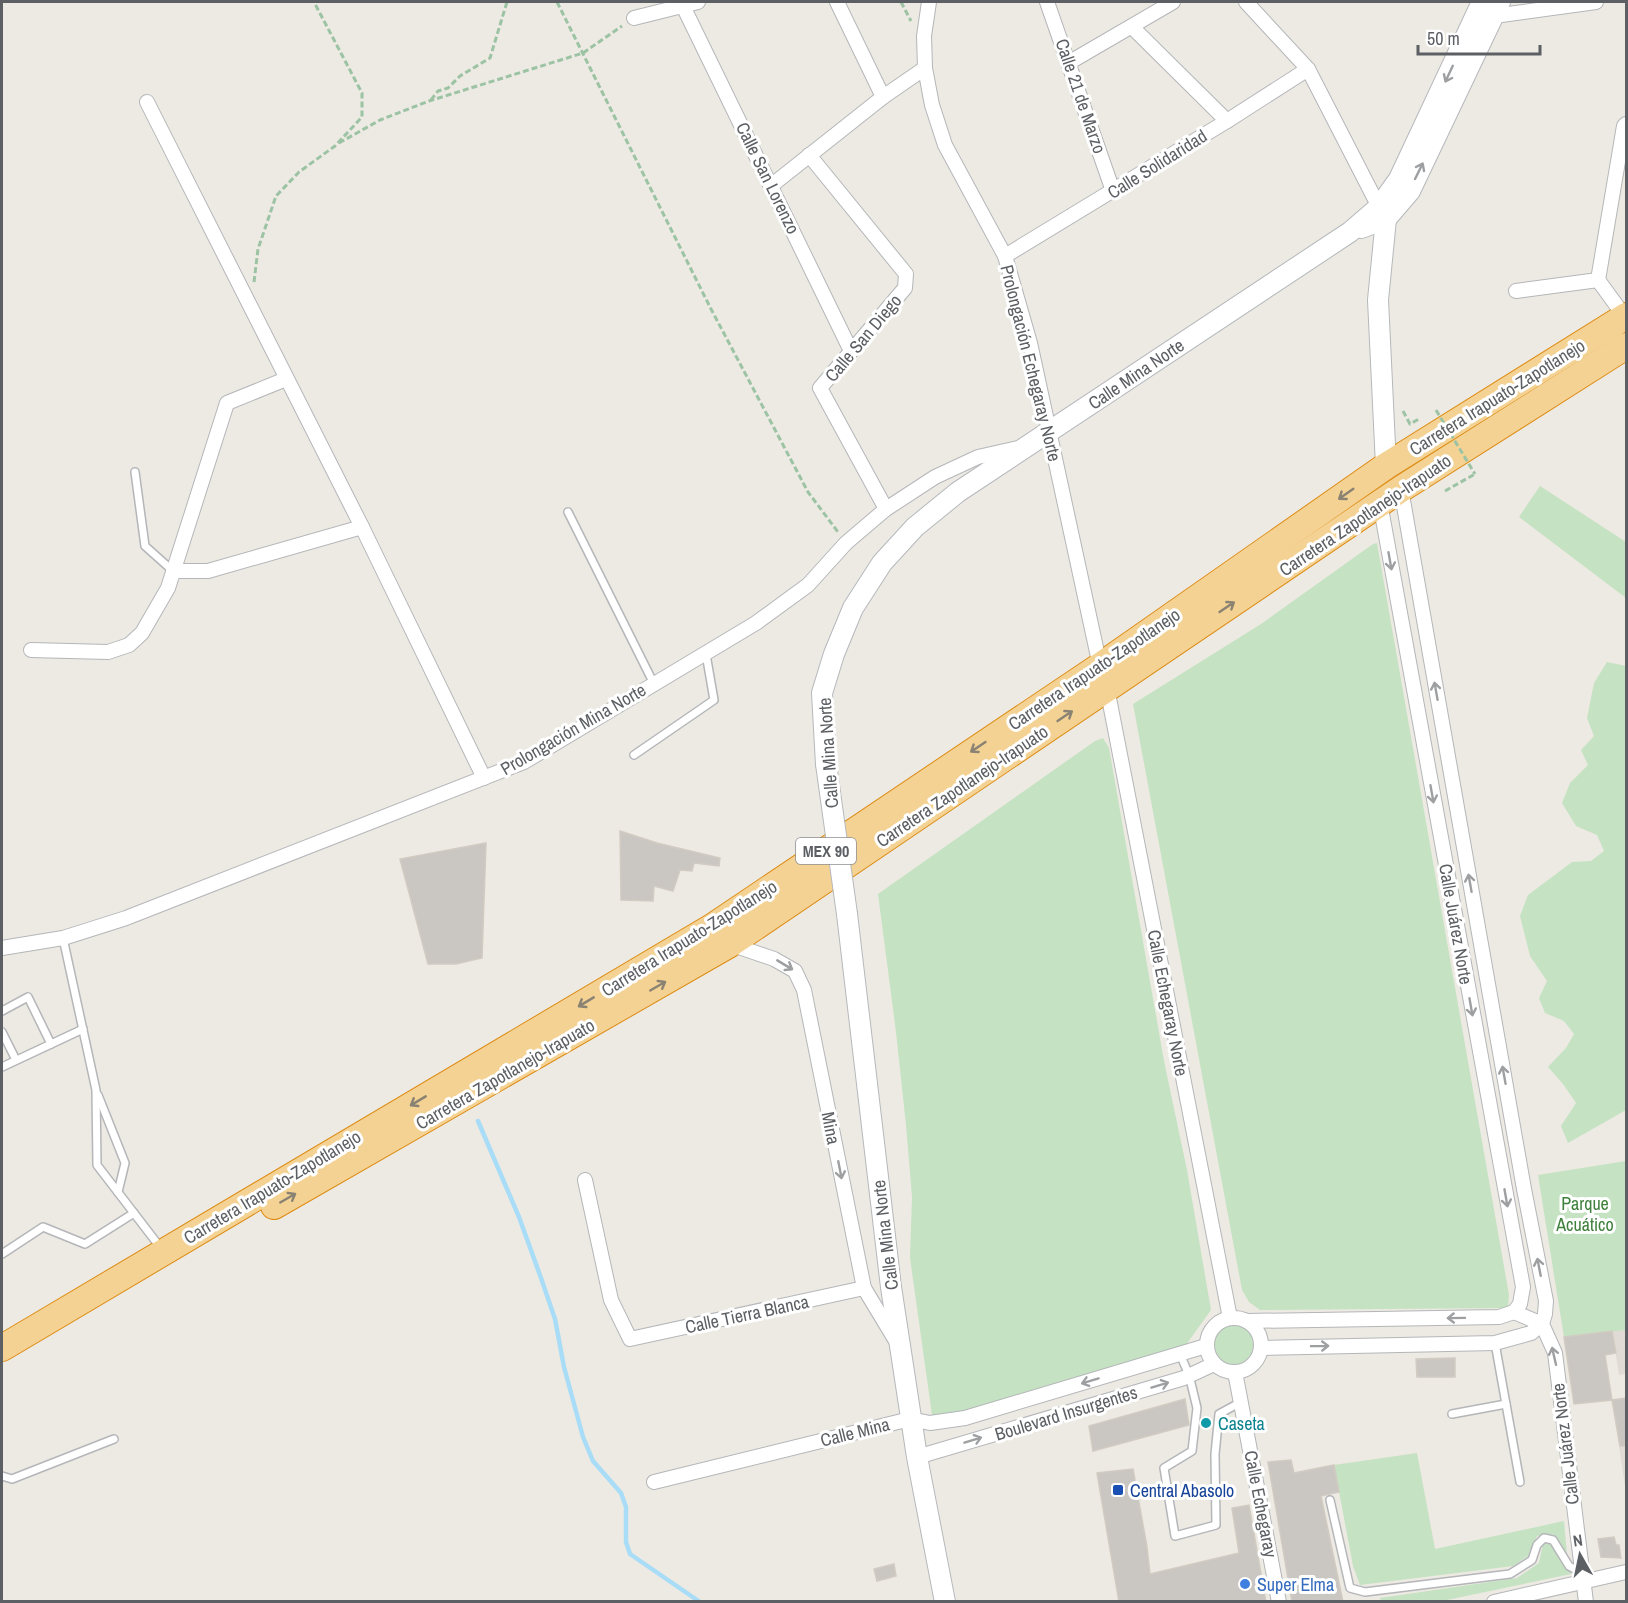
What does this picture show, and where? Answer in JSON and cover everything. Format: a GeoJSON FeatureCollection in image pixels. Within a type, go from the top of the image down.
{"type":"FeatureCollection","features":[{"type":"Feature","properties":{"kind":"highway","name":"Carretera Irapuato-Zapotlanejo"},"geometry":{"type":"LineString","coordinates":[[2,1348],[712,927],[1103,677],[1386,466],[1626,317]]}},
{"type":"Feature","properties":{"kind":"highway","name":"Carretera Zapotlanejo-Irapuato"},"geometry":{"type":"LineString","coordinates":[[2,1364],[730,944],[1103,677],[1626,346]]}},
{"type":"Feature","properties":{"kind":"street"},"geometry":{"type":"LineString","coordinates":[[634,18],[699,2]]}},
{"type":"Feature","properties":{"kind":"street"},"geometry":{"type":"LineString","coordinates":[[837,2],[884,97]]}},
{"type":"Feature","properties":{"kind":"street","name":"Prolongación Echegaray Norte"},"geometry":{"type":"LineString","coordinates":[[928,2],[924,36],[925,68],[932,105],[945,145],[1005,256],[1030,343],[1103,677]]}},
{"type":"Feature","properties":{"kind":"street","name":"Calle 21 de Marzo"},"geometry":{"type":"LineString","coordinates":[[1047,2],[1070,62],[1113,191]]}},
{"type":"Feature","properties":{"kind":"street"},"geometry":{"type":"LineString","coordinates":[[1070,62],[1173,2]]}},
{"type":"Feature","properties":{"kind":"street"},"geometry":{"type":"LineString","coordinates":[[1246,2],[1308,69],[1382,213],[1378,300],[1386,466]]}},
{"type":"Feature","properties":{"kind":"street"},"geometry":{"type":"LineString","coordinates":[[1489,8],[1596,2]]}},
{"type":"Feature","properties":{"kind":"street","name":"Calle San Lorenzo"},"geometry":{"type":"LineString","coordinates":[[683,6],[851,351]]}},
{"type":"Feature","properties":{"kind":"street","name":"Calle Mina Norte"},"geometry":{"type":"LineString","coordinates":[[910,1419],[826,764],[822,693],[834,654],[853,608],[882,563],[915,527],[949,499],[1382,213],[1410,191],[1441,110],[1489,8]]}},
{"type":"Feature","properties":{"kind":"street"},"geometry":{"type":"LineString","coordinates":[[1132,27],[1227,121]]}},
{"type":"Feature","properties":{"kind":"street"},"geometry":{"type":"LineString","coordinates":[[772,186],[884,97],[925,68]]}},
{"type":"Feature","properties":{"kind":"street","name":"Calle Solidaridad"},"geometry":{"type":"LineString","coordinates":[[1005,256],[1308,69]]}},
{"type":"Feature","properties":{"kind":"street"},"geometry":{"type":"LineString","coordinates":[[147,102],[362,527],[484,778]]}},
{"type":"Feature","properties":{"kind":"street"},"geometry":{"type":"LineString","coordinates":[[1626,124],[1598,280],[1626,317]]}},
{"type":"Feature","properties":{"kind":"street","name":"Calle San Diego"},"geometry":{"type":"LineString","coordinates":[[809,155],[906,274],[905,288],[820,388],[886,509]]}},
{"type":"Feature","properties":{"kind":"street"},"geometry":{"type":"LineString","coordinates":[[1516,291],[1598,280]]}},
{"type":"Feature","properties":{"kind":"street"},"geometry":{"type":"LineString","coordinates":[[31,650],[108,652],[129,645],[142,633],[168,588],[227,403],[286,379]]}},
{"type":"Feature","properties":{"kind":"street","name":"Prolongación Mina Norte"},"geometry":{"type":"LineString","coordinates":[[2,948],[63,938],[126,918],[524,762],[756,623],[808,585],[846,543],[886,509],[934,477],[978,458],[1029,446]]}},
{"type":"Feature","properties":{"kind":"street","name":"Calle Juárez Norte"},"geometry":{"type":"LineString","coordinates":[[1401,489],[1524,1189],[1546,1301],[1542,1324],[1555,1353],[1581,1577],[1586,1602]]}},
{"type":"Feature","properties":{"kind":"street","name":"Calle Juárez Norte"},"geometry":{"type":"LineString","coordinates":[[1380,503],[1523,1287],[1520,1305],[1514,1312]]}},
{"type":"Feature","properties":{"kind":"street"},"geometry":{"type":"LineString","coordinates":[[173,571],[208,571],[362,527]]}},
{"type":"Feature","properties":{"kind":"street","name":"Calle Echegaray Norte"},"geometry":{"type":"LineString","coordinates":[[1103,677],[1230,1318]]}},
{"type":"Feature","properties":{"kind":"street"},"geometry":{"type":"LineString","coordinates":[[1427,764],[1449,761]]}},
{"type":"Feature","properties":{"kind":"street","name":"Mina"},"geometry":{"type":"LineString","coordinates":[[730,944],[774,959],[795,971],[804,990],[864,1288],[900,1347]]}},
{"type":"Feature","properties":{"kind":"street","name":"Calle Tierra Blanca"},"geometry":{"type":"LineString","coordinates":[[585,1180],[611,1300],[630,1339],[864,1288]]}},
{"type":"Feature","properties":{"kind":"street"},"geometry":{"type":"LineString","coordinates":[[1247,1321],[1258,1332],[1261,1348],[1257,1360],[1247,1369],[1234,1372],[1224,1370],[1214,1364],[1206,1346],[1209,1333],[1217,1323],[1230,1318],[1247,1321],[1498,1317],[1514,1312],[1542,1324],[1532,1333],[1495,1343],[1261,1348]]}},
{"type":"Feature","properties":{"kind":"street","name":"Boulevard Insurgentes"},"geometry":{"type":"LineString","coordinates":[[910,1419],[930,1423],[965,1418],[1206,1346]]}},
{"type":"Feature","properties":{"kind":"street","name":"Boulevard Insurgentes"},"geometry":{"type":"LineString","coordinates":[[917,1457],[1189,1375],[1214,1364]]}},
{"type":"Feature","properties":{"kind":"street","name":"Calle Echegaray"},"geometry":{"type":"LineString","coordinates":[[1234,1372],[1242,1402],[1279,1602]]}},
{"type":"Feature","properties":{"kind":"street","name":"Calle Mina"},"geometry":{"type":"LineString","coordinates":[[654,1482],[910,1419],[945,1602]]}},
{"type":"Feature","properties":{"kind":"street"},"geometry":{"type":"LineString","coordinates":[[1494,1602],[1581,1577],[1626,1572]]}},
{"type":"Feature","properties":{"kind":"lane"},"geometry":{"type":"LineString","coordinates":[[135,472],[144,546],[173,571]]}},
{"type":"Feature","properties":{"kind":"lane"},"geometry":{"type":"LineString","coordinates":[[568,512],[654,684]]}},
{"type":"Feature","properties":{"kind":"lane"},"geometry":{"type":"LineString","coordinates":[[634,755],[714,700],[706,653]]}},
{"type":"Feature","properties":{"kind":"lane"},"geometry":{"type":"LineString","coordinates":[[63,938],[96,1090],[125,1163],[118,1192]]}},
{"type":"Feature","properties":{"kind":"lane"},"geometry":{"type":"LineString","coordinates":[[2,1011],[28,997],[51,1044]]}},
{"type":"Feature","properties":{"kind":"lane"},"geometry":{"type":"LineString","coordinates":[[2,1067],[83,1029]]}},
{"type":"Feature","properties":{"kind":"lane"},"geometry":{"type":"LineString","coordinates":[[2,1032],[16,1060]]}},
{"type":"Feature","properties":{"kind":"lane"},"geometry":{"type":"LineString","coordinates":[[96,1090],[97,1165],[163,1252]]}},
{"type":"Feature","properties":{"kind":"lane"},"geometry":{"type":"LineString","coordinates":[[2,1254],[43,1227],[85,1244],[134,1213]]}},
{"type":"Feature","properties":{"kind":"lane"},"geometry":{"type":"LineString","coordinates":[[1495,1343],[1520,1482]]}},
{"type":"Feature","properties":{"kind":"lane"},"geometry":{"type":"LineString","coordinates":[[1180,1354],[1189,1375],[1197,1408],[1192,1451],[1164,1468],[1174,1536],[1216,1525],[1215,1454],[1220,1414],[1242,1402]]}},
{"type":"Feature","properties":{"kind":"lane"},"geometry":{"type":"LineString","coordinates":[[1452,1414],[1506,1404]]}},
{"type":"Feature","properties":{"kind":"lane"},"geometry":{"type":"LineString","coordinates":[[2,1476],[12,1479],[114,1439]]}},
{"type":"Feature","properties":{"kind":"lane"},"geometry":{"type":"LineString","coordinates":[[1330,1500],[1350,1588],[1365,1592],[1510,1574],[1532,1560],[1537,1545],[1544,1538],[1553,1540],[1569,1566],[1581,1577]]}},
{"type":"Feature","properties":{"kind":"path"},"geometry":{"type":"LineString","coordinates":[[314,2],[362,93],[362,117],[335,146]]}},
{"type":"Feature","properties":{"kind":"path"},"geometry":{"type":"LineString","coordinates":[[429,101],[438,91],[448,88],[460,76],[490,58],[507,2]]}},
{"type":"Feature","properties":{"kind":"path"},"geometry":{"type":"LineString","coordinates":[[557,2],[711,309],[808,492],[846,543]]}},
{"type":"Feature","properties":{"kind":"path"},"geometry":{"type":"LineString","coordinates":[[252,311],[258,249],[276,196],[299,172],[335,146],[381,120],[429,101],[583,53],[634,18]]}},
{"type":"Feature","properties":{"kind":"path"},"geometry":{"type":"LineString","coordinates":[[1403,411],[1410,424],[1436,410],[1475,474],[1445,491]]}},
{"type":"Feature","properties":{"kind":"shaded area"},"geometry":{"type":"Polygon","coordinates":[[[1626,1330],[1626,1382],[1625,1374],[1619,1375],[1612,1331],[1626,1330]]]}},
{"type":"Feature","properties":{"kind":"shaded area"},"geometry":{"type":"Polygon","coordinates":[[[1626,1398],[1626,1486],[1625,1486],[1612,1400],[1626,1398]]]}},
{"type":"Feature","properties":{"kind":"green space"},"geometry":{"type":"Polygon","coordinates":[[[1540,486],[1626,542],[1626,598],[1519,517],[1540,486]]]}},
{"type":"Feature","properties":{"kind":"green space"},"geometry":{"type":"Polygon","coordinates":[[[1377,543],[1509,1295],[1508,1308],[1260,1310],[1249,1302],[1242,1290],[1133,704],[1261,624],[1377,543]]]}},
{"type":"Feature","properties":{"kind":"green space"},"geometry":{"type":"Polygon","coordinates":[[[1607,662],[1626,666],[1626,1110],[1568,1143],[1561,1126],[1576,1103],[1548,1067],[1566,1048],[1574,1034],[1564,1021],[1545,1013],[1539,998],[1547,981],[1530,956],[1520,916],[1528,895],[1572,862],[1591,861],[1604,851],[1597,835],[1576,826],[1562,803],[1570,783],[1588,765],[1581,750],[1594,736],[1587,718],[1594,683],[1607,662]]]}},
{"type":"Feature","properties":{"kind":"green space"},"geometry":{"type":"Polygon","coordinates":[[[1103,738],[1109,748],[1211,1310],[1183,1349],[1066,1384],[935,1419],[932,1415],[910,1258],[912,1197],[906,1125],[878,894],[1095,741],[1103,738]]]}},
{"type":"Feature","properties":{"kind":"green space","name":"Parque Acuático"},"geometry":{"type":"Polygon","coordinates":[[[1626,1161],[1626,1330],[1564,1337],[1538,1175],[1626,1161]]]}},
{"type":"Feature","properties":{"kind":"green space"},"geometry":{"type":"Polygon","coordinates":[[[1234,1323],[1243,1324],[1250,1329],[1255,1336],[1255,1354],[1250,1361],[1243,1366],[1234,1367],[1225,1366],[1218,1361],[1213,1354],[1212,1345],[1213,1336],[1218,1329],[1225,1324],[1234,1323]]]}},
{"type":"Feature","properties":{"kind":"green space"},"geometry":{"type":"Polygon","coordinates":[[[1417,1453],[1435,1549],[1564,1521],[1567,1554],[1553,1534],[1537,1536],[1528,1556],[1513,1566],[1360,1585],[1353,1566],[1334,1465],[1417,1453]]]}},
{"type":"Feature","properties":{"kind":"green space"},"geometry":{"type":"Polygon","coordinates":[[[1553,1542],[1571,1574],[1442,1601],[1381,1601],[1380,1598],[1517,1578],[1539,1563],[1543,1544],[1553,1542]]]}},
{"type":"Feature","properties":{"kind":"building"},"geometry":{"type":"Polygon","coordinates":[[[620,831],[657,843],[720,858],[719,866],[694,863],[692,871],[680,870],[673,891],[654,886],[653,901],[621,900],[620,831]]]}},
{"type":"Feature","properties":{"kind":"building"},"geometry":{"type":"Polygon","coordinates":[[[486,843],[482,958],[456,964],[428,964],[400,859],[486,843]]]}},
{"type":"Feature","properties":{"kind":"building"},"geometry":{"type":"Polygon","coordinates":[[[1612,1331],[1616,1353],[1605,1355],[1612,1400],[1574,1404],[1564,1337],[1612,1331]]]}},
{"type":"Feature","properties":{"kind":"building"},"geometry":{"type":"Polygon","coordinates":[[[1455,1358],[1455,1377],[1417,1377],[1416,1359],[1455,1358]]]}},
{"type":"Feature","properties":{"kind":"building"},"geometry":{"type":"Polygon","coordinates":[[[1626,1398],[1626,1446],[1620,1446],[1612,1400],[1626,1398]]]}},
{"type":"Feature","properties":{"kind":"building"},"geometry":{"type":"Polygon","coordinates":[[[1185,1399],[1189,1425],[1093,1451],[1089,1426],[1185,1399]]]}},
{"type":"Feature","properties":{"kind":"building"},"geometry":{"type":"Polygon","coordinates":[[[1291,1460],[1294,1473],[1334,1465],[1339,1492],[1321,1496],[1343,1602],[1292,1602],[1268,1462],[1291,1460]]]}},
{"type":"Feature","properties":{"kind":"building","name":"Central Abasolo"},"geometry":{"type":"Polygon","coordinates":[[[1133,1469],[1150,1574],[1239,1553],[1232,1508],[1249,1505],[1266,1602],[1119,1602],[1097,1473],[1133,1469]]]}},
{"type":"Feature","properties":{"kind":"building"},"geometry":{"type":"Polygon","coordinates":[[[1614,1537],[1616,1545],[1619,1545],[1621,1558],[1601,1557],[1598,1539],[1614,1537]]]}},
{"type":"Feature","properties":{"kind":"building"},"geometry":{"type":"Polygon","coordinates":[[[894,1564],[896,1576],[877,1581],[874,1569],[894,1564]]]}},
{"type":"Feature","properties":{"kind":"waterway"},"geometry":{"type":"LineString","coordinates":[[478,1121],[519,1217],[555,1319],[564,1367],[583,1437],[593,1461],[621,1493],[626,1507],[626,1542],[630,1554],[700,1602]]}},
{"type":"Feature","properties":{"kind":"place","name":"Caseta"},"geometry":{"type":"Point","coordinates":[1206,1423]}},
{"type":"Feature","properties":{"kind":"place","name":"Central Abasolo"},"geometry":{"type":"Point","coordinates":[1118,1490]}},
{"type":"Feature","properties":{"kind":"place","name":"Super Elma"},"geometry":{"type":"Point","coordinates":[1245,1584]}}]}
